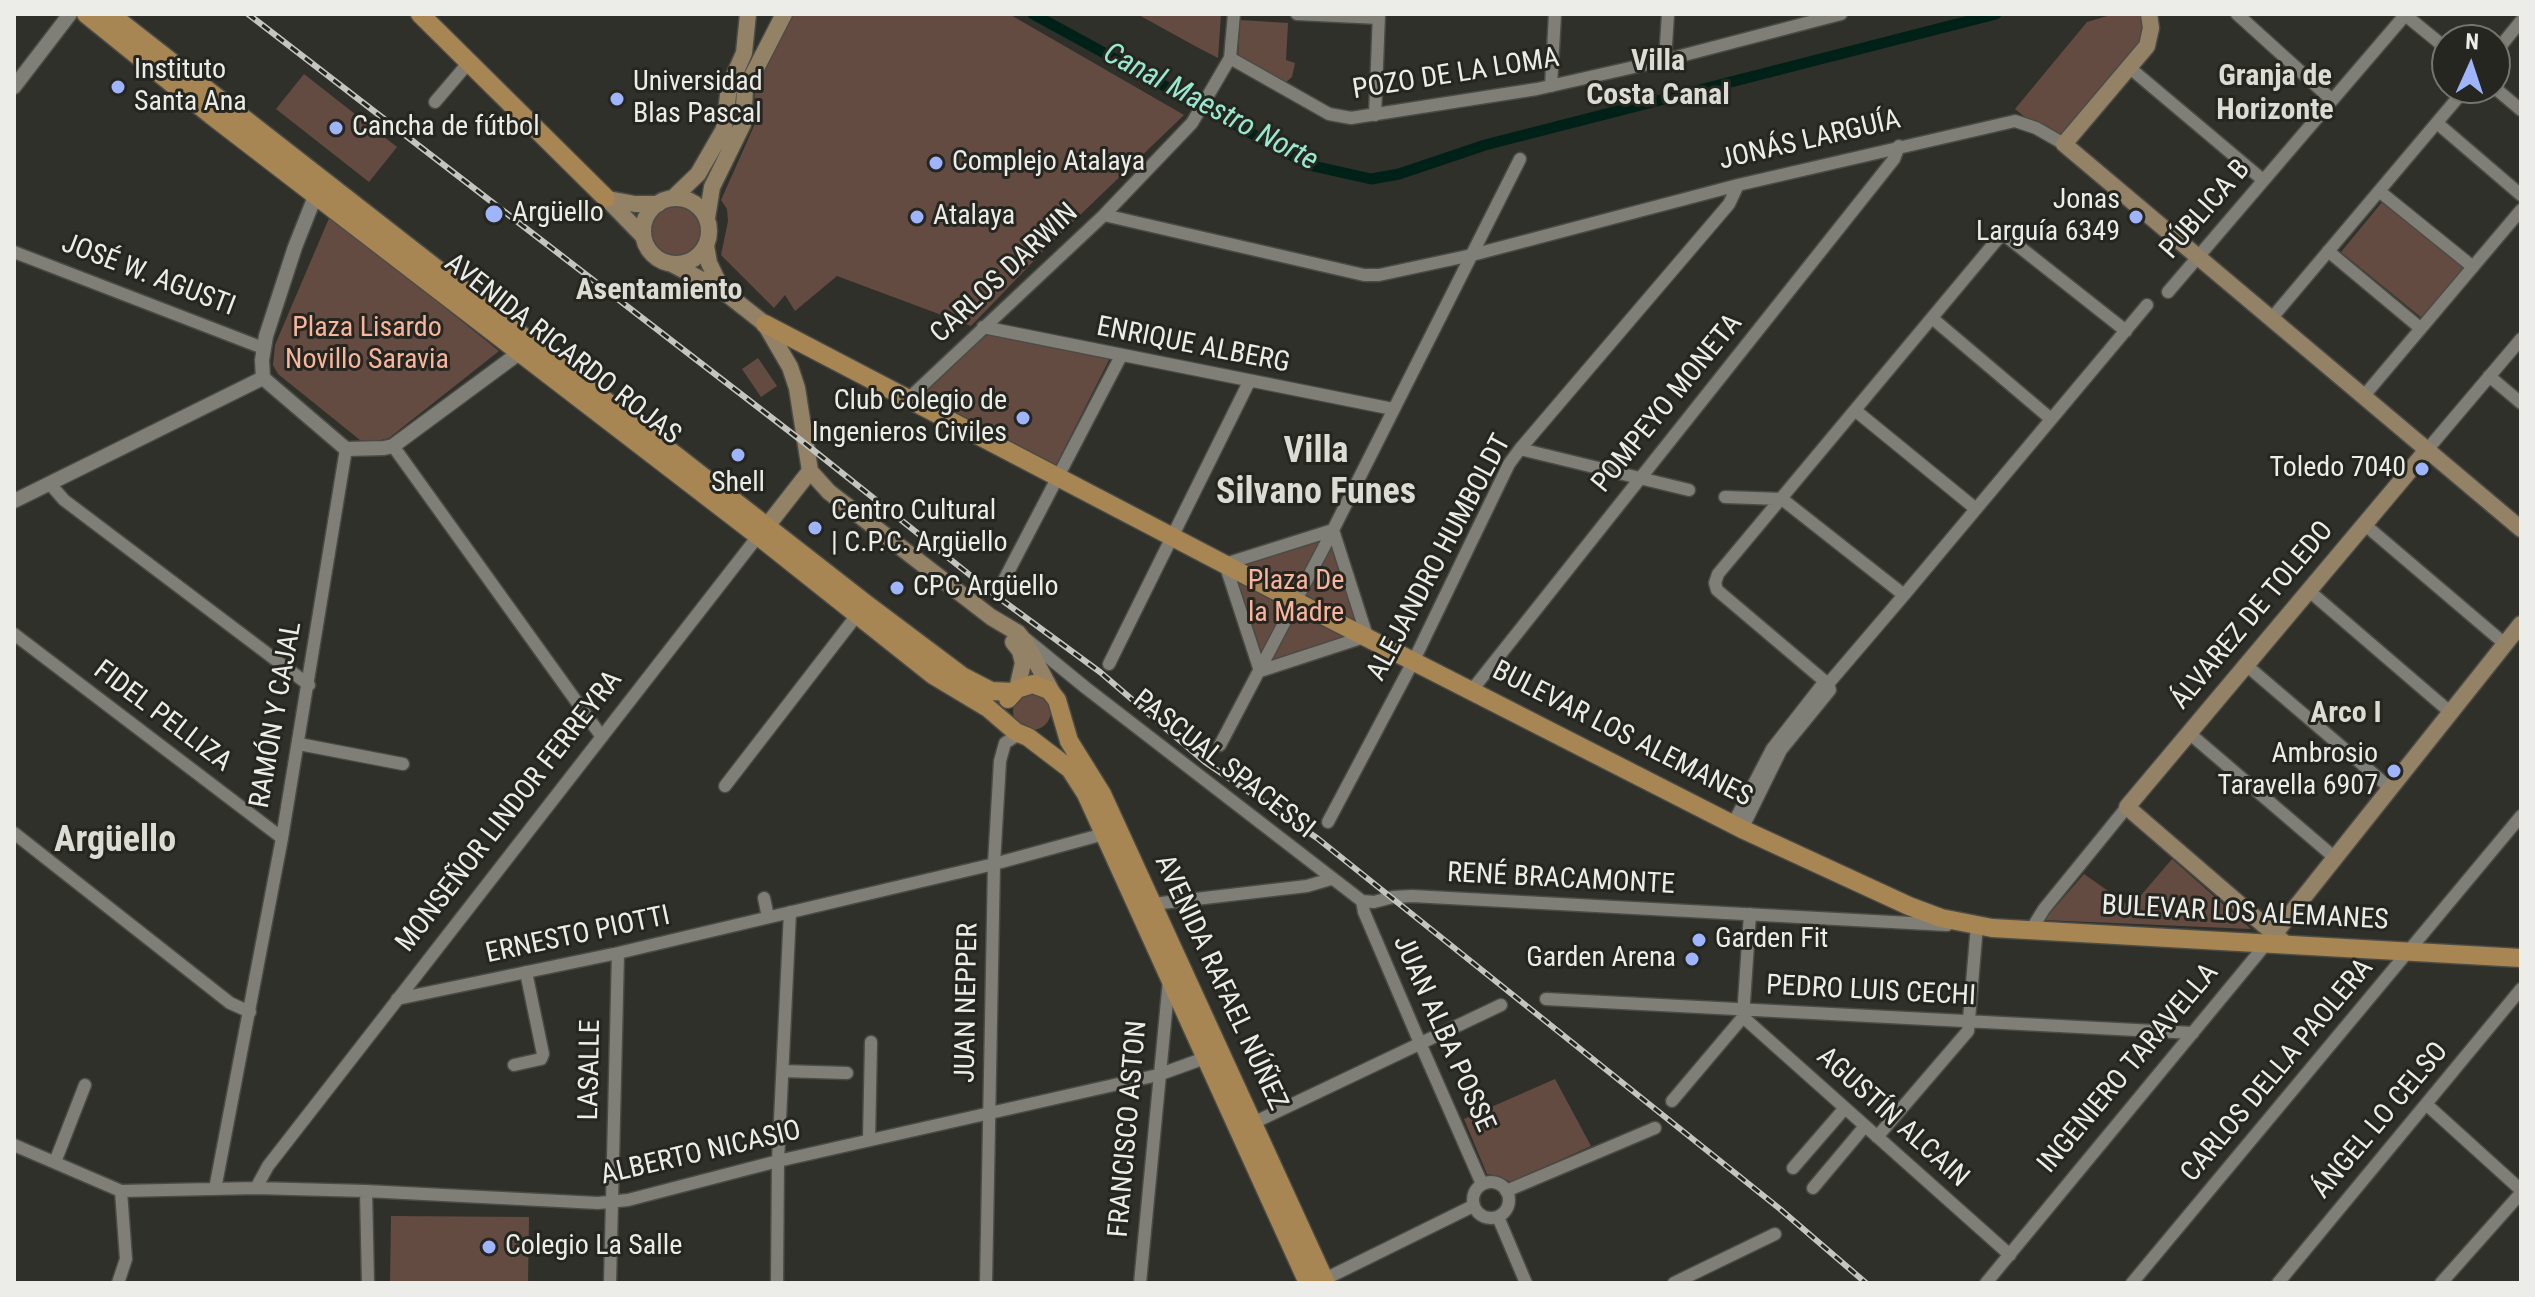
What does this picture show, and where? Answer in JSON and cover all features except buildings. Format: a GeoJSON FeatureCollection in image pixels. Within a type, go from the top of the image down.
{"type":"FeatureCollection","features":[{"type":"Feature","properties":{"kind":"main road","name":"AVENIDA RICARDO ROJAS"},"geometry":{"type":"LineString","coordinates":[[86,14],[107,34],[574,376],[762,530],[857,615],[933,675],[988,708],[1019,732]]}},
{"type":"Feature","properties":{"kind":"main road","name":"AVENIDA RICARDO ROJAS"},"geometry":{"type":"LineString","coordinates":[[110,14],[519,353],[962,676],[991,691],[1015,690]]}},
{"type":"Feature","properties":{"kind":"main road"},"geometry":{"type":"LineString","coordinates":[[420,14],[643,236],[651,253],[660,261],[672,264],[723,291],[765,324],[790,367]]}},
{"type":"Feature","properties":{"kind":"main road"},"geometry":{"type":"LineString","coordinates":[[643,236],[645,220],[698,174],[724,129],[729,87],[744,53],[748,14]]}},
{"type":"Feature","properties":{"kind":"main road"},"geometry":{"type":"LineString","coordinates":[[759,14],[781,14]]}},
{"type":"Feature","properties":{"kind":"main road"},"geometry":{"type":"LineString","coordinates":[[723,291],[709,263],[706,246],[710,232],[707,218],[712,187],[743,124],[745,90],[781,14]]}},
{"type":"Feature","properties":{"kind":"main road"},"geometry":{"type":"LineString","coordinates":[[2064,144],[2147,46],[2150,37],[2149,14]]}},
{"type":"Feature","properties":{"kind":"main road","name":"JONÁS LARGUÍA"},"geometry":{"type":"LineString","coordinates":[[2064,144],[2521,529]]}},
{"type":"Feature","properties":{"kind":"main road"},"geometry":{"type":"LineString","coordinates":[[606,198],[635,204],[692,202],[707,218]]}},
{"type":"Feature","properties":{"kind":"main road"},"geometry":{"type":"LineString","coordinates":[[672,264],[691,261],[706,246]]}},
{"type":"Feature","properties":{"kind":"main road","name":"BULEVAR LOS ALEMANES"},"geometry":{"type":"LineString","coordinates":[[765,324],[1295,601],[1738,826],[1941,918],[2031,930],[2276,941],[2521,958]]}},
{"type":"Feature","properties":{"kind":"main road"},"geometry":{"type":"LineString","coordinates":[[810,471],[800,399],[789,359],[793,351],[816,351]]}},
{"type":"Feature","properties":{"kind":"main road"},"geometry":{"type":"LineString","coordinates":[[519,353],[532,352],[557,371],[574,376]]}},
{"type":"Feature","properties":{"kind":"main road","name":"ÁLVAREZ DE TOLEDO"},"geometry":{"type":"LineString","coordinates":[[2127,807],[2427,450]]}},
{"type":"Feature","properties":{"kind":"main road","name":"MONSEÑOR LINDOR FERREYRA"},"geometry":{"type":"LineString","coordinates":[[762,530],[810,471]]}},
{"type":"Feature","properties":{"kind":"main road","name":"AVENIDA RAFAEL NÚÑEZ"},"geometry":{"type":"LineString","coordinates":[[810,471],[829,492],[991,617],[1018,633],[1060,697],[1069,741],[1098,786],[1153,904],[1253,1123],[1320,1282]]}},
{"type":"Feature","properties":{"kind":"main road"},"geometry":{"type":"LineString","coordinates":[[794,491],[829,492]]}},
{"type":"Feature","properties":{"kind":"main road","name":"AVENIDA RAFAEL NÚÑEZ"},"geometry":{"type":"LineString","coordinates":[[991,617],[1022,657],[1015,690],[1005,707],[1019,732],[1074,774],[1086,794],[1205,1058],[1320,1282]]}},
{"type":"Feature","properties":{"kind":"main road","name":"INGENIERO TARAVELLA"},"geometry":{"type":"LineString","coordinates":[[2276,941],[2334,857],[2521,624]]}},
{"type":"Feature","properties":{"kind":"main road"},"geometry":{"type":"LineString","coordinates":[[1015,690],[1027,684],[1039,685],[1060,697],[1057,722],[1051,730],[1038,737],[1019,732]]}},
{"type":"Feature","properties":{"kind":"main road"},"geometry":{"type":"LineString","coordinates":[[2127,807],[2276,941]]}},
{"type":"Feature","properties":{"kind":"main road"},"geometry":{"type":"LineString","coordinates":[[1196,1038],[1205,1049],[1237,1117],[1243,1122],[1253,1123]]}},
{"type":"Feature","properties":{"kind":"street"},"geometry":{"type":"LineString","coordinates":[[14,87],[70,14]]}},
{"type":"Feature","properties":{"kind":"street"},"geometry":{"type":"LineString","coordinates":[[1230,58],[1234,14]]}},
{"type":"Feature","properties":{"kind":"street"},"geometry":{"type":"LineString","coordinates":[[1297,14],[1379,16],[1375,115]]}},
{"type":"Feature","properties":{"kind":"street"},"geometry":{"type":"LineString","coordinates":[[1551,86],[1555,14]]}},
{"type":"Feature","properties":{"kind":"street"},"geometry":{"type":"LineString","coordinates":[[1665,60],[1668,14]]}},
{"type":"Feature","properties":{"kind":"street","name":"POZO DE LA LOMA"},"geometry":{"type":"LineString","coordinates":[[1230,58],[1329,114],[1351,118],[1551,86],[1841,14]]}},
{"type":"Feature","properties":{"kind":"street"},"geometry":{"type":"LineString","coordinates":[[2237,14],[2332,100]]}},
{"type":"Feature","properties":{"kind":"street"},"geometry":{"type":"LineString","coordinates":[[2405,14],[2431,36]]}},
{"type":"Feature","properties":{"kind":"street","name":"PÚBLICA B"},"geometry":{"type":"LineString","coordinates":[[2168,292],[2405,14]]}},
{"type":"Feature","properties":{"kind":"street","name":"CARLOS DARWIN"},"geometry":{"type":"LineString","coordinates":[[908,399],[1104,215],[1199,113],[1230,58]]}},
{"type":"Feature","properties":{"kind":"street"},"geometry":{"type":"LineString","coordinates":[[435,102],[470,61]]}},
{"type":"Feature","properties":{"kind":"street"},"geometry":{"type":"LineString","coordinates":[[2130,68],[2263,180]]}},
{"type":"Feature","properties":{"kind":"street"},"geometry":{"type":"LineString","coordinates":[[2271,319],[2453,104]]}},
{"type":"Feature","properties":{"kind":"street","name":"JONÁS LARGUÍA"},"geometry":{"type":"LineString","coordinates":[[1104,215],[1364,275],[1379,275],[1472,255],[1899,146],[2015,121],[2036,128],[2064,144]]}},
{"type":"Feature","properties":{"kind":"street"},"geometry":{"type":"LineString","coordinates":[[2437,123],[2521,195]]}},
{"type":"Feature","properties":{"kind":"street","name":"POMPEYO MONETA"},"geometry":{"type":"LineString","coordinates":[[1472,690],[1894,159],[1899,146]]}},
{"type":"Feature","properties":{"kind":"street"},"geometry":{"type":"LineString","coordinates":[[1220,745],[1333,530],[1520,159]]}},
{"type":"Feature","properties":{"kind":"street","name":"ALEJANDRO HUMBOLDT"},"geometry":{"type":"LineString","coordinates":[[1328,822],[1414,660],[1509,464],[1729,204],[1738,185]]}},
{"type":"Feature","properties":{"kind":"street"},"geometry":{"type":"LineString","coordinates":[[321,189],[295,247],[263,348],[263,378],[346,449],[393,446],[519,353]]}},
{"type":"Feature","properties":{"kind":"street"},"geometry":{"type":"LineString","coordinates":[[2379,191],[2473,267]]}},
{"type":"Feature","properties":{"kind":"street"},"geometry":{"type":"LineString","coordinates":[[2363,397],[2419,327],[2521,210]]}},
{"type":"Feature","properties":{"kind":"street"},"geometry":{"type":"LineString","coordinates":[[1738,826],[1781,750],[1830,690],[1828,684],[1717,590],[1715,583],[1718,574],[2001,236],[2007,237],[2126,331]]}},
{"type":"Feature","properties":{"kind":"street"},"geometry":{"type":"LineString","coordinates":[[2328,251],[2419,327]]}},
{"type":"Feature","properties":{"kind":"street","name":"JOSÉ W. AGUSTI"},"geometry":{"type":"LineString","coordinates":[[14,252],[263,348]]}},
{"type":"Feature","properties":{"kind":"street"},"geometry":{"type":"LineString","coordinates":[[1828,684],[2147,305]]}},
{"type":"Feature","properties":{"kind":"street"},"geometry":{"type":"LineString","coordinates":[[1932,318],[2051,419]]}},
{"type":"Feature","properties":{"kind":"street","name":"ENRIQUE ALBERG"},"geometry":{"type":"LineString","coordinates":[[983,327],[1393,409]]}},
{"type":"Feature","properties":{"kind":"street","name":"ÁLVAREZ DE TOLEDO"},"geometry":{"type":"LineString","coordinates":[[2427,450],[2521,339]]}},
{"type":"Feature","properties":{"kind":"street"},"geometry":{"type":"LineString","coordinates":[[1004,580],[1121,356]]}},
{"type":"Feature","properties":{"kind":"street"},"geometry":{"type":"LineString","coordinates":[[2489,376],[2521,403]]}},
{"type":"Feature","properties":{"kind":"street"},"geometry":{"type":"LineString","coordinates":[[14,501],[263,378]]}},
{"type":"Feature","properties":{"kind":"street"},"geometry":{"type":"LineString","coordinates":[[1109,664],[1249,382]]}},
{"type":"Feature","properties":{"kind":"street"},"geometry":{"type":"LineString","coordinates":[[1856,411],[1976,509]]}},
{"type":"Feature","properties":{"kind":"street"},"geometry":{"type":"LineString","coordinates":[[393,446],[602,737]]}},
{"type":"Feature","properties":{"kind":"street","name":"RAMÓN Y CAJAL"},"geometry":{"type":"LineString","coordinates":[[215,1189],[299,744],[346,449]]}},
{"type":"Feature","properties":{"kind":"street"},"geometry":{"type":"LineString","coordinates":[[1520,449],[1689,490]]}},
{"type":"Feature","properties":{"kind":"street"},"geometry":{"type":"LineString","coordinates":[[50,484],[64,500],[309,685]]}},
{"type":"Feature","properties":{"kind":"street"},"geometry":{"type":"LineString","coordinates":[[1725,497],[1782,499],[1904,595]]}},
{"type":"Feature","properties":{"kind":"street"},"geometry":{"type":"LineString","coordinates":[[2364,524],[2505,644]]}},
{"type":"Feature","properties":{"kind":"street","name":"MONSEÑOR LINDOR FERREYRA"},"geometry":{"type":"LineString","coordinates":[[256,1188],[268,1166],[762,530]]}},
{"type":"Feature","properties":{"kind":"street"},"geometry":{"type":"LineString","coordinates":[[1260,671],[1225,564],[1333,530]]}},
{"type":"Feature","properties":{"kind":"street"},"geometry":{"type":"LineString","coordinates":[[1260,671],[1367,636],[1333,530]]}},
{"type":"Feature","properties":{"kind":"street"},"geometry":{"type":"LineString","coordinates":[[2308,590],[2450,712]]}},
{"type":"Feature","properties":{"kind":"street"},"geometry":{"type":"LineString","coordinates":[[725,786],[857,615]]}},
{"type":"Feature","properties":{"kind":"street","name":"PASCUAL SPACESSI"},"geometry":{"type":"LineString","coordinates":[[1018,633],[1331,879]]}},
{"type":"Feature","properties":{"kind":"street","name":"FIDEL PELLIZA"},"geometry":{"type":"LineString","coordinates":[[14,634],[282,838]]}},
{"type":"Feature","properties":{"kind":"street"},"geometry":{"type":"LineString","coordinates":[[2246,665],[2390,788]]}},
{"type":"Feature","properties":{"kind":"street"},"geometry":{"type":"LineString","coordinates":[[1060,697],[1074,685],[1086,688]]}},
{"type":"Feature","properties":{"kind":"street","name":"JUAN NEPPER"},"geometry":{"type":"LineString","coordinates":[[986,1283],[994,864],[1001,750],[1009,738],[1019,732]]}},
{"type":"Feature","properties":{"kind":"street"},"geometry":{"type":"LineString","coordinates":[[2189,733],[2334,857]]}},
{"type":"Feature","properties":{"kind":"street"},"geometry":{"type":"LineString","coordinates":[[299,744],[403,764]]}},
{"type":"Feature","properties":{"kind":"street","name":"ÁLVAREZ DE TOLEDO"},"geometry":{"type":"LineString","coordinates":[[2031,930],[2044,909],[2127,807]]}},
{"type":"Feature","properties":{"kind":"street","name":"CARLOS DELLA PAOLERA"},"geometry":{"type":"LineString","coordinates":[[2132,1283],[2521,816]]}},
{"type":"Feature","properties":{"kind":"street"},"geometry":{"type":"LineString","coordinates":[[14,833],[230,1003],[250,1012]]}},
{"type":"Feature","properties":{"kind":"street"},"geometry":{"type":"LineString","coordinates":[[777,1283],[778,1161],[790,912],[994,864],[1104,834]]}},
{"type":"Feature","properties":{"kind":"street"},"geometry":{"type":"LineString","coordinates":[[1153,904],[1307,886],[1331,879],[1362,901]]}},
{"type":"Feature","properties":{"kind":"street","name":"RENÉ BRACAMONTE"},"geometry":{"type":"LineString","coordinates":[[1362,901],[1412,896],[1977,925]]}},
{"type":"Feature","properties":{"kind":"street"},"geometry":{"type":"LineString","coordinates":[[764,898],[768,917]]}},
{"type":"Feature","properties":{"kind":"street","name":"JUAN ALBA POSSE"},"geometry":{"type":"LineString","coordinates":[[1362,901],[1364,912],[1482,1184]]}},
{"type":"Feature","properties":{"kind":"street","name":"ERNESTO PIOTTI"},"geometry":{"type":"LineString","coordinates":[[397,999],[618,953],[790,912]]}},
{"type":"Feature","properties":{"kind":"street"},"geometry":{"type":"LineString","coordinates":[[1672,1101],[1744,1013],[1750,914]]}},
{"type":"Feature","properties":{"kind":"street"},"geometry":{"type":"LineString","coordinates":[[1877,1137],[1964,1036],[1971,1023],[1977,925]]}},
{"type":"Feature","properties":{"kind":"street","name":"INGENIERO TARAVELLA"},"geometry":{"type":"LineString","coordinates":[[1986,1283],[2193,1033],[2276,941]]}},
{"type":"Feature","properties":{"kind":"street","name":"LASALLE"},"geometry":{"type":"LineString","coordinates":[[610,1283],[618,953]]}},
{"type":"Feature","properties":{"kind":"street"},"geometry":{"type":"LineString","coordinates":[[514,1065],[541,1059],[543,1054],[526,972]]}},
{"type":"Feature","properties":{"kind":"street","name":"FRANCISCO ASTON"},"geometry":{"type":"LineString","coordinates":[[1140,1283],[1169,980]]}},
{"type":"Feature","properties":{"kind":"street","name":"ÁNGEL LO CELSO"},"geometry":{"type":"LineString","coordinates":[[2278,1283],[2521,989]]}},
{"type":"Feature","properties":{"kind":"street","name":"PEDRO LUIS CECHI"},"geometry":{"type":"LineString","coordinates":[[1546,999],[1744,1013],[2193,1033]]}},
{"type":"Feature","properties":{"kind":"street"},"geometry":{"type":"LineString","coordinates":[[1253,1123],[1501,1005]]}},
{"type":"Feature","properties":{"kind":"street","name":"AGUSTÍN ALCAIN"},"geometry":{"type":"LineString","coordinates":[[1744,1013],[2010,1255]]}},
{"type":"Feature","properties":{"kind":"street"},"geometry":{"type":"LineString","coordinates":[[869,1140],[871,1042]]}},
{"type":"Feature","properties":{"kind":"street","name":"ALBERTO NICASIO"},"geometry":{"type":"LineString","coordinates":[[14,1145],[121,1191],[256,1188],[598,1203],[628,1200],[778,1161],[1158,1075],[1205,1058]]}},
{"type":"Feature","properties":{"kind":"street"},"geometry":{"type":"LineString","coordinates":[[783,1071],[847,1073]]}},
{"type":"Feature","properties":{"kind":"street"},"geometry":{"type":"LineString","coordinates":[[55,1162],[85,1085]]}},
{"type":"Feature","properties":{"kind":"street"},"geometry":{"type":"LineString","coordinates":[[2426,1104],[2521,1192],[2441,1283]]}},
{"type":"Feature","properties":{"kind":"street"},"geometry":{"type":"LineString","coordinates":[[1793,1168],[1845,1108]]}},
{"type":"Feature","properties":{"kind":"street"},"geometry":{"type":"LineString","coordinates":[[1813,1188],[1865,1126]]}},
{"type":"Feature","properties":{"kind":"street"},"geometry":{"type":"LineString","coordinates":[[1506,1191],[1655,1128]]}},
{"type":"Feature","properties":{"kind":"street"},"geometry":{"type":"LineString","coordinates":[[1496,1183],[1506,1191],[1509,1204],[1498,1217],[1483,1217],[1473,1206],[1473,1196],[1482,1184],[1496,1183]]}},
{"type":"Feature","properties":{"kind":"street"},"geometry":{"type":"LineString","coordinates":[[118,1283],[126,1259],[121,1191]]}},
{"type":"Feature","properties":{"kind":"street"},"geometry":{"type":"LineString","coordinates":[[366,1191],[368,1283]]}},
{"type":"Feature","properties":{"kind":"street"},"geometry":{"type":"LineString","coordinates":[[1320,1282],[1473,1206]]}},
{"type":"Feature","properties":{"kind":"street"},"geometry":{"type":"LineString","coordinates":[[1498,1217],[1526,1283]]}},
{"type":"Feature","properties":{"kind":"street"},"geometry":{"type":"LineString","coordinates":[[1674,1283],[1775,1234]]}},
{"type":"Feature","properties":{"kind":"green space","name":"Complejo Atalaya"},"geometry":{"type":"Polygon","coordinates":[[[794,14],[1009,14],[1184,115],[1053,241],[971,326],[837,276],[795,311],[785,295],[774,308],[721,255],[728,221],[727,209],[721,200],[754,126],[755,79],[794,14]]]}},
{"type":"Feature","properties":{"kind":"green space"},"geometry":{"type":"Polygon","coordinates":[[[1137,14],[1221,14],[1218,58],[1195,46],[1137,14]]]}},
{"type":"Feature","properties":{"kind":"green space"},"geometry":{"type":"Polygon","coordinates":[[[2114,14],[2143,14],[2144,26],[2137,50],[2061,135],[2026,118],[2015,109],[2087,22],[2114,14]]]}},
{"type":"Feature","properties":{"kind":"green space"},"geometry":{"type":"Polygon","coordinates":[[[1240,20],[1288,23],[1286,60],[1295,63],[1292,77],[1285,83],[1238,57],[1240,20]]]}},
{"type":"Feature","properties":{"kind":"green space","name":"Cancha de fútbol"},"geometry":{"type":"Polygon","coordinates":[[[304,74],[397,147],[369,182],[276,109],[304,74]]]}},
{"type":"Feature","properties":{"kind":"green space"},"geometry":{"type":"Polygon","coordinates":[[[2383,201],[2465,268],[2423,319],[2341,252],[2383,201]]]}},
{"type":"Feature","properties":{"kind":"green space"},"geometry":{"type":"Polygon","coordinates":[[[676,203],[696,212],[705,232],[696,252],[676,261],[656,252],[647,232],[656,212],[676,203]]]}},
{"type":"Feature","properties":{"kind":"green space","name":"Plaza Lisardo Novillo Saravia"},"geometry":{"type":"Polygon","coordinates":[[[330,216],[499,351],[389,438],[372,442],[360,440],[278,374],[273,365],[275,345],[330,216]]]}},
{"type":"Feature","properties":{"kind":"green space","name":"Club Colegio de Ingenieros Civiles"},"geometry":{"type":"Polygon","coordinates":[[[984,333],[1110,358],[1056,465],[921,394],[984,333]]]}},
{"type":"Feature","properties":{"kind":"green space"},"geometry":{"type":"Polygon","coordinates":[[[758,358],[777,386],[761,397],[742,369],[758,358]]]}},
{"type":"Feature","properties":{"kind":"green space","name":"Plaza De la Madre"},"geometry":{"type":"Polygon","coordinates":[[[1329,535],[1360,629],[1355,635],[1266,666],[1233,567],[1329,535]]]}},
{"type":"Feature","properties":{"kind":"green space"},"geometry":{"type":"Polygon","coordinates":[[[1032,692],[1046,697],[1051,711],[1046,725],[1032,730],[1018,725],[1013,711],[1018,697],[1032,692]]]}},
{"type":"Feature","properties":{"kind":"green space"},"geometry":{"type":"Polygon","coordinates":[[[2172,859],[2251,929],[2044,920],[2084,874],[2131,907],[2172,859]]]}},
{"type":"Feature","properties":{"kind":"green space"},"geometry":{"type":"Polygon","coordinates":[[[1555,1079],[1591,1146],[1511,1182],[1487,1174],[1464,1119],[1555,1079]]]}},
{"type":"Feature","properties":{"kind":"green space"},"geometry":{"type":"Polygon","coordinates":[[[391,1216],[529,1217],[528,1283],[390,1282],[391,1216]]]}},
{"type":"Feature","properties":{"kind":"waterway","name":"Canal Maestro Norte"},"geometry":{"type":"LineString","coordinates":[[1033,14],[1309,165],[1371,179],[1399,174],[1485,145],[1996,14]]}},
{"type":"Feature","properties":{"kind":"railway"},"geometry":{"type":"LineString","coordinates":[[248,14],[807,445],[995,595],[1100,672],[1205,762],[1317,838],[1780,1209],[1866,1283]]}},
{"type":"Feature","properties":{"kind":"place","name":"Instituto Santa Ana"},"geometry":{"type":"Point","coordinates":[118,87]}},
{"type":"Feature","properties":{"kind":"place","name":"Universidad Blas Pascal"},"geometry":{"type":"Point","coordinates":[617,99]}},
{"type":"Feature","properties":{"kind":"place","name":"Cancha de fútbol"},"geometry":{"type":"Point","coordinates":[336,128]}},
{"type":"Feature","properties":{"kind":"place","name":"Complejo Atalaya"},"geometry":{"type":"Point","coordinates":[936,163]}},
{"type":"Feature","properties":{"kind":"place","name":"Argüello"},"geometry":{"type":"Point","coordinates":[494,214]}},
{"type":"Feature","properties":{"kind":"place","name":"Atalaya"},"geometry":{"type":"Point","coordinates":[917,217]}},
{"type":"Feature","properties":{"kind":"place","name":"Jonas Larguía 6349"},"geometry":{"type":"Point","coordinates":[2136,217]}},
{"type":"Feature","properties":{"kind":"place","name":"Club Colegio de Ingenieros Civiles"},"geometry":{"type":"Point","coordinates":[1023,418]}},
{"type":"Feature","properties":{"kind":"place","name":"Shell"},"geometry":{"type":"Point","coordinates":[738,455]}},
{"type":"Feature","properties":{"kind":"place","name":"Toledo 7040"},"geometry":{"type":"Point","coordinates":[2422,469]}},
{"type":"Feature","properties":{"kind":"place","name":"Centro Cultural | C.P.C. Argüello"},"geometry":{"type":"Point","coordinates":[815,528]}},
{"type":"Feature","properties":{"kind":"place","name":"CPC Argüello"},"geometry":{"type":"Point","coordinates":[897,588]}},
{"type":"Feature","properties":{"kind":"place","name":"Ambrosio Taravella 6907"},"geometry":{"type":"Point","coordinates":[2394,771]}},
{"type":"Feature","properties":{"kind":"place","name":"Garden Fit"},"geometry":{"type":"Point","coordinates":[1699,940]}},
{"type":"Feature","properties":{"kind":"place","name":"Garden Arena"},"geometry":{"type":"Point","coordinates":[1692,959]}},
{"type":"Feature","properties":{"kind":"place","name":"Colegio La Salle"},"geometry":{"type":"Point","coordinates":[489,1247]}},
{"type":"Feature","properties":{"kind":"district","name":"Villa Costa Canal"},"geometry":{"type":"Point","coordinates":[1658,79]}},
{"type":"Feature","properties":{"kind":"district","name":"Granja de Horizonte"},"geometry":{"type":"Point","coordinates":[2275,94]}},
{"type":"Feature","properties":{"kind":"district","name":"Asentamiento"},"geometry":{"type":"Point","coordinates":[659,291]}},
{"type":"Feature","properties":{"kind":"district","name":"Villa Silvano Funes"},"geometry":{"type":"Point","coordinates":[1316,474]}},
{"type":"Feature","properties":{"kind":"district","name":"Arco I"},"geometry":{"type":"Point","coordinates":[2346,714]}},
{"type":"Feature","properties":{"kind":"district","name":"Argüello"},"geometry":{"type":"Point","coordinates":[115,842]}}]}
